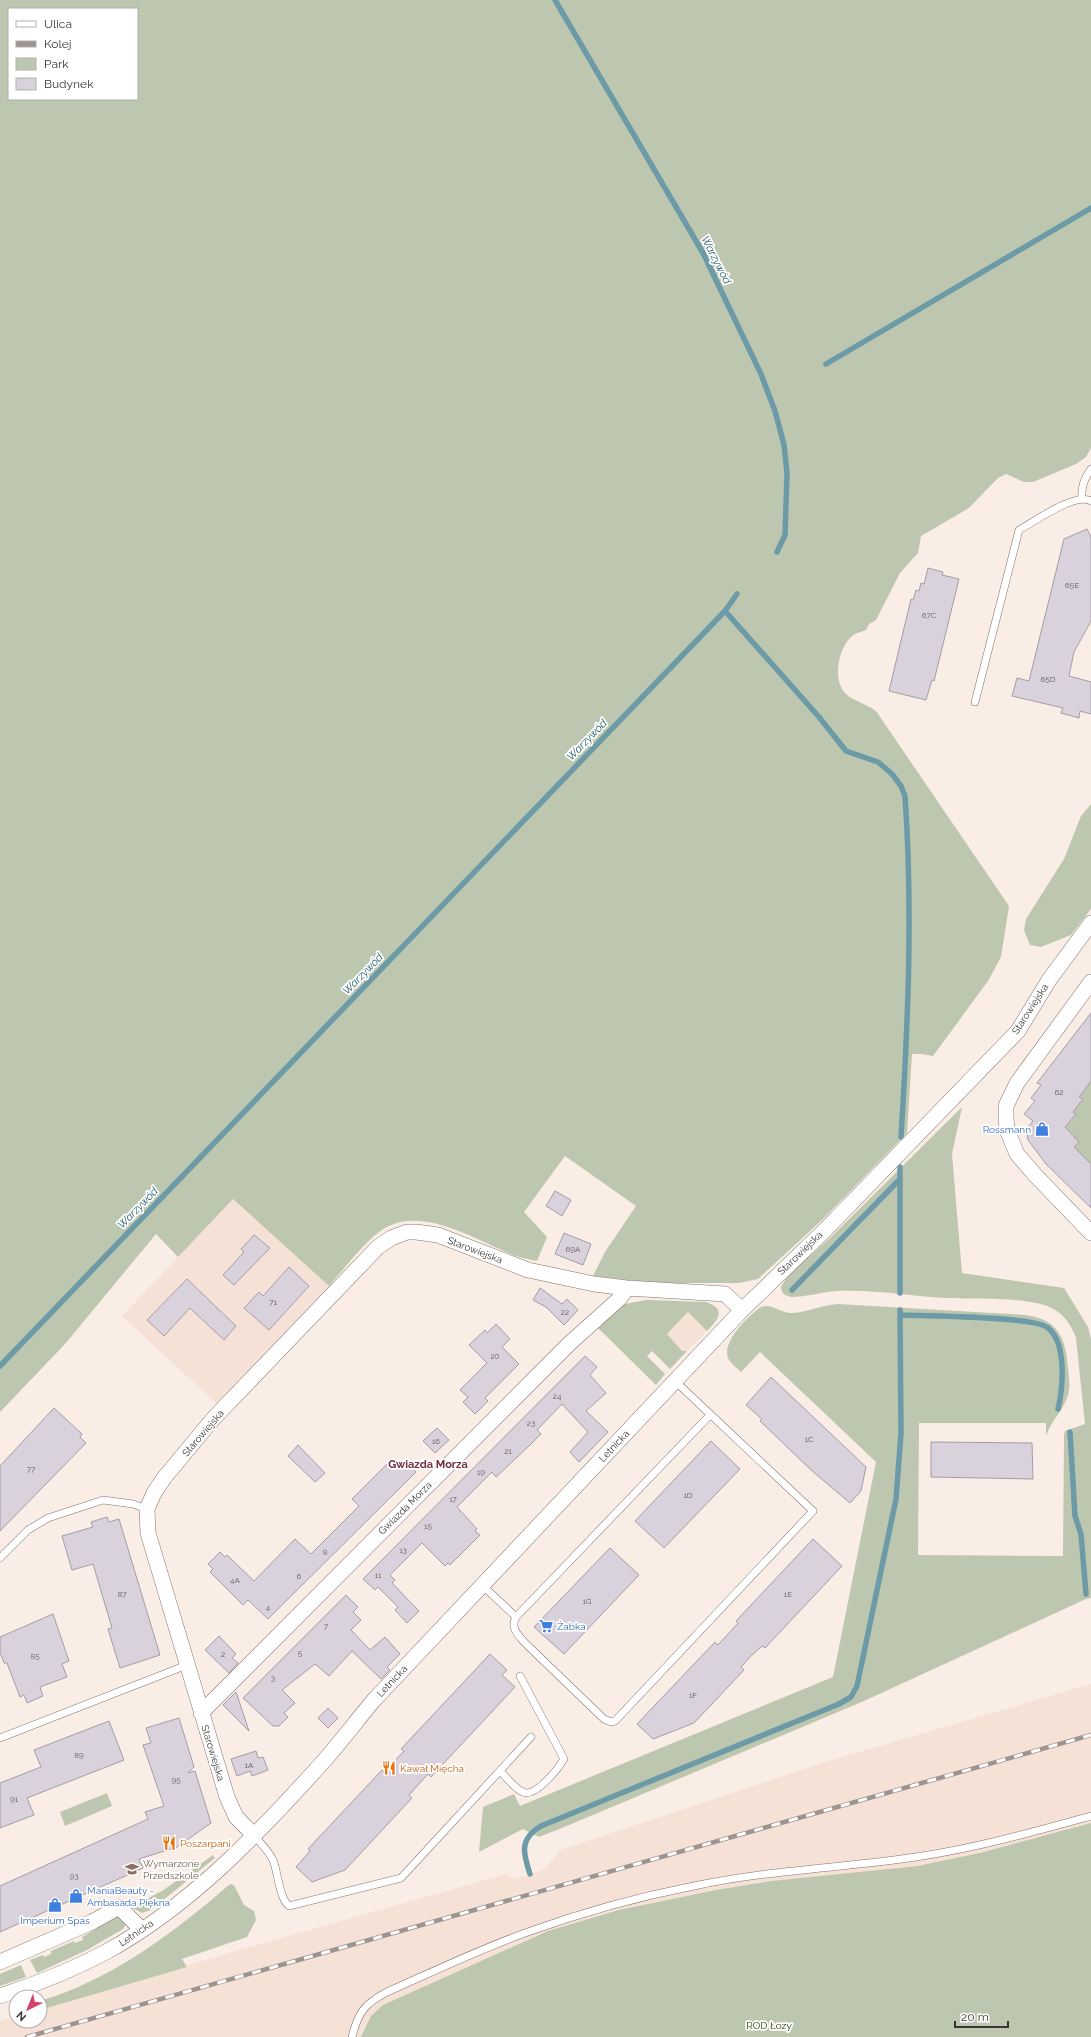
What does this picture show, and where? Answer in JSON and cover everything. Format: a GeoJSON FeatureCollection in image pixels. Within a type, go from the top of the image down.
{"type":"FeatureCollection","features":[{"type":"Feature","properties":{"kind":"street","name":"Starowiejska"},"geometry":{"type":"LineString","coordinates":[[254,1835],[236,1817],[227,1797],[148,1533],[147,1508],[154,1493],[164,1478],[213,1419],[378,1247],[391,1238],[407,1232],[438,1235],[528,1270],[594,1284],[627,1288],[725,1294],[742,1310],[825,1230],[1018,1031],[1049,980],[1091,923]]}},
{"type":"Feature","properties":{"kind":"street"},"geometry":{"type":"LineString","coordinates":[[1091,982],[1017,1083],[1006,1106],[1006,1117],[1007,1130],[1017,1154],[1091,1234]]}},
{"type":"Feature","properties":{"kind":"street","name":"Gwiazda Morza"},"geometry":{"type":"LineString","coordinates":[[201,1713],[570,1343],[619,1299],[627,1288]]}},
{"type":"Feature","properties":{"kind":"street","name":"Letnicka"},"geometry":{"type":"LineString","coordinates":[[0,1996],[75,1968],[107,1951],[142,1930],[197,1888],[254,1835],[323,1762],[374,1700],[742,1310]]}},
{"type":"Feature","properties":{"kind":"street"},"geometry":{"type":"LineString","coordinates":[[0,1962],[92,1922],[119,1907],[142,1930]]}},
{"type":"Feature","properties":{"kind":"lane"},"geometry":{"type":"LineString","coordinates":[[1082,499],[1082,486],[1085,477],[1091,469]]}},
{"type":"Feature","properties":{"kind":"lane"},"geometry":{"type":"LineString","coordinates":[[975,702],[1018,530],[1071,501],[1082,499],[1091,501]]}},
{"type":"Feature","properties":{"kind":"lane"},"geometry":{"type":"LineString","coordinates":[[675,1381],[813,1511],[627,1706],[618,1719],[611,1722],[604,1719],[530,1648],[514,1628],[513,1623],[516,1617],[710,1415]]}},
{"type":"Feature","properties":{"kind":"lane"},"geometry":{"type":"LineString","coordinates":[[0,1558],[28,1530],[48,1518],[103,1500],[133,1504],[147,1508]]}},
{"type":"Feature","properties":{"kind":"lane"},"geometry":{"type":"LineString","coordinates":[[482,1585],[516,1617]]}},
{"type":"Feature","properties":{"kind":"lane"},"geometry":{"type":"LineString","coordinates":[[0,1738],[187,1666]]}},
{"type":"Feature","properties":{"kind":"lane"},"geometry":{"type":"LineString","coordinates":[[500,1771],[523,1792],[531,1793],[539,1789],[564,1758],[520,1676]]}},
{"type":"Feature","properties":{"kind":"lane"},"geometry":{"type":"LineString","coordinates":[[254,1835],[270,1853],[284,1902],[289,1906],[401,1878],[532,1737]]}},
{"type":"Feature","properties":{"kind":"lane"},"geometry":{"type":"LineString","coordinates":[[352,2037],[360,2014],[366,2005],[386,1992],[523,1934],[595,1911],[682,1888],[750,1876],[890,1861],[966,1848],[1009,1839],[1091,1816]]}},
{"type":"Feature","properties":{"kind":"shaded area"},"geometry":{"type":"Polygon","coordinates":[[[233,1199],[329,1286],[217,1404],[122,1316],[233,1199]]]}},
{"type":"Feature","properties":{"kind":"shaded area"},"geometry":{"type":"Polygon","coordinates":[[[688,1312],[707,1331],[687,1351],[682,1351],[666,1335],[688,1312]]]}},
{"type":"Feature","properties":{"kind":"shaded area"},"geometry":{"type":"Polygon","coordinates":[[[1091,1684],[1091,1844],[563,2037],[0,2037],[0,2021],[8,2019],[8,2029],[48,2029],[48,2008],[232,1952],[506,1874],[516,1879],[545,1869],[560,1850],[822,1763],[1091,1684]]]}},
{"type":"Feature","properties":{"kind":"green space"},"geometry":{"type":"Polygon","coordinates":[[[0,0],[1091,0],[1091,448],[1086,457],[1076,464],[1033,482],[1024,482],[1006,474],[998,478],[969,508],[921,536],[918,553],[900,573],[876,620],[869,624],[866,630],[853,635],[847,641],[840,656],[838,665],[839,681],[846,694],[876,711],[1009,906],[1001,957],[988,981],[933,1056],[912,1054],[907,1133],[823,1219],[758,1279],[739,1283],[654,1283],[593,1276],[605,1252],[636,1206],[565,1156],[524,1212],[547,1237],[537,1261],[513,1255],[464,1233],[446,1227],[429,1222],[411,1221],[394,1224],[379,1232],[359,1251],[329,1286],[233,1199],[178,1257],[156,1234],[65,1344],[0,1412],[0,0]]]}},
{"type":"Feature","properties":{"kind":"green space"},"geometry":{"type":"Polygon","coordinates":[[[1091,804],[1091,909],[1071,935],[1041,947],[1030,945],[1024,930],[1026,919],[1064,859],[1081,816],[1091,804]]]}},
{"type":"Feature","properties":{"kind":"green space"},"geometry":{"type":"Polygon","coordinates":[[[1091,1081],[1091,1164],[1072,1149],[1073,1135],[1065,1127],[1076,1114],[1071,1110],[1082,1099],[1079,1097],[1091,1081]]]}},
{"type":"Feature","properties":{"kind":"green space"},"geometry":{"type":"Polygon","coordinates":[[[962,1107],[952,1154],[962,1273],[1064,1288],[1088,1327],[1091,1339],[1091,1598],[864,1701],[562,1828],[539,1837],[523,1829],[479,1852],[483,1807],[514,1794],[520,1806],[833,1677],[876,1462],[760,1352],[741,1372],[730,1362],[727,1351],[732,1337],[743,1323],[761,1307],[769,1306],[783,1312],[791,1313],[838,1304],[1025,1315],[1036,1317],[1053,1326],[1062,1339],[1065,1348],[1069,1387],[1065,1403],[1046,1436],[1046,1423],[919,1423],[918,1555],[1063,1556],[1064,1435],[1065,1431],[1085,1424],[1076,1338],[1069,1323],[1057,1311],[1036,1303],[1010,1300],[946,1298],[851,1291],[791,1297],[782,1292],[781,1287],[788,1275],[830,1238],[962,1107]]]}},
{"type":"Feature","properties":{"kind":"green space"},"geometry":{"type":"Polygon","coordinates":[[[646,1300],[706,1302],[717,1308],[718,1311],[717,1319],[707,1331],[688,1312],[667,1334],[682,1351],[687,1351],[670,1369],[652,1351],[647,1356],[665,1374],[656,1385],[598,1328],[625,1304],[646,1300]]]}},
{"type":"Feature","properties":{"kind":"green space"},"geometry":{"type":"Polygon","coordinates":[[[107,1793],[112,1806],[65,1826],[60,1812],[107,1793]]]}},
{"type":"Feature","properties":{"kind":"green space","name":"ROD Łozy"},"geometry":{"type":"Polygon","coordinates":[[[1091,1823],[1091,2037],[361,2037],[371,2016],[383,2005],[548,1931],[619,1910],[716,1890],[772,1881],[918,1866],[984,1852],[1091,1823]]]}},
{"type":"Feature","properties":{"kind":"green space"},"geometry":{"type":"Polygon","coordinates":[[[213,1855],[215,1858],[151,1910],[142,1913],[131,1907],[162,1891],[213,1855]]]}},
{"type":"Feature","properties":{"kind":"green space"},"geometry":{"type":"Polygon","coordinates":[[[230,1884],[234,1885],[244,1905],[254,1911],[256,1920],[247,1937],[182,1959],[187,1967],[48,2008],[48,1998],[92,1981],[141,1953],[209,1902],[230,1884]]]}},
{"type":"Feature","properties":{"kind":"green space"},"geometry":{"type":"Polygon","coordinates":[[[117,1916],[126,1924],[123,1929],[87,1950],[37,1973],[30,1960],[43,1955],[44,1957],[51,1954],[51,1951],[74,1941],[75,1943],[83,1940],[82,1937],[117,1916]]]}},
{"type":"Feature","properties":{"kind":"green space"},"geometry":{"type":"Polygon","coordinates":[[[21,1965],[26,1977],[0,1986],[0,1974],[21,1965]]]}},
{"type":"Feature","properties":{"kind":"building"},"geometry":{"type":"Polygon","coordinates":[[[1087,529],[1091,537],[1091,621],[1074,652],[1069,676],[1091,682],[1091,714],[1080,711],[1079,718],[1061,713],[1063,708],[1012,696],[1017,678],[1029,681],[1064,539],[1087,529]]]}},
{"type":"Feature","properties":{"kind":"building"},"geometry":{"type":"Polygon","coordinates":[[[928,568],[943,572],[942,575],[959,579],[934,681],[932,680],[926,700],[889,691],[911,599],[913,600],[916,590],[919,591],[921,583],[924,584],[928,568]]]}},
{"type":"Feature","properties":{"kind":"building"},"geometry":{"type":"Polygon","coordinates":[[[1091,1013],[1091,1081],[1079,1097],[1083,1099],[1073,1112],[1076,1114],[1065,1127],[1079,1142],[1074,1147],[1091,1164],[1091,1208],[1046,1164],[1028,1140],[1026,1129],[1033,1121],[1024,1114],[1035,1101],[1031,1098],[1041,1085],[1037,1083],[1091,1013]]]}},
{"type":"Feature","properties":{"kind":"building"},"geometry":{"type":"Polygon","coordinates":[[[555,1191],[571,1200],[562,1216],[546,1206],[555,1191]]]}},
{"type":"Feature","properties":{"kind":"building"},"geometry":{"type":"Polygon","coordinates":[[[564,1233],[591,1244],[583,1265],[555,1254],[564,1233]]]}},
{"type":"Feature","properties":{"kind":"building"},"geometry":{"type":"Polygon","coordinates":[[[254,1235],[270,1248],[234,1285],[223,1275],[244,1252],[241,1249],[254,1235]]]}},
{"type":"Feature","properties":{"kind":"building"},"geometry":{"type":"Polygon","coordinates":[[[289,1267],[309,1286],[269,1330],[244,1308],[259,1292],[263,1296],[289,1267]]]}},
{"type":"Feature","properties":{"kind":"building"},"geometry":{"type":"Polygon","coordinates":[[[187,1279],[236,1326],[224,1340],[190,1308],[164,1336],[147,1320],[187,1279]]]}},
{"type":"Feature","properties":{"kind":"building"},"geometry":{"type":"Polygon","coordinates":[[[540,1288],[562,1304],[567,1299],[578,1310],[564,1325],[546,1307],[533,1300],[540,1288]]]}},
{"type":"Feature","properties":{"kind":"building"},"geometry":{"type":"Polygon","coordinates":[[[496,1324],[510,1339],[502,1347],[519,1364],[485,1398],[488,1401],[475,1414],[463,1402],[468,1397],[460,1390],[487,1363],[469,1345],[485,1330],[487,1333],[496,1324]]]}},
{"type":"Feature","properties":{"kind":"building"},"geometry":{"type":"Polygon","coordinates":[[[585,1356],[597,1367],[590,1375],[606,1393],[586,1411],[608,1432],[579,1462],[570,1452],[588,1432],[562,1404],[537,1430],[541,1434],[529,1446],[496,1477],[492,1472],[457,1507],[477,1529],[475,1531],[480,1535],[450,1565],[448,1563],[445,1566],[422,1543],[390,1575],[395,1580],[392,1583],[419,1611],[407,1623],[395,1610],[398,1607],[378,1587],[375,1590],[363,1579],[585,1356]]]}},
{"type":"Feature","properties":{"kind":"building"},"geometry":{"type":"Polygon","coordinates":[[[771,1377],[866,1467],[861,1491],[850,1503],[811,1470],[760,1421],[762,1419],[746,1405],[771,1377]]]}},
{"type":"Feature","properties":{"kind":"building"},"geometry":{"type":"Polygon","coordinates":[[[54,1408],[82,1434],[80,1437],[86,1443],[0,1531],[0,1466],[54,1408]]]}},
{"type":"Feature","properties":{"kind":"building"},"geometry":{"type":"Polygon","coordinates":[[[437,1428],[449,1440],[435,1453],[423,1441],[437,1428]]]}},
{"type":"Feature","properties":{"kind":"building"},"geometry":{"type":"Polygon","coordinates":[[[711,1441],[740,1469],[664,1548],[635,1521],[711,1441]]]}},
{"type":"Feature","properties":{"kind":"building"},"geometry":{"type":"Polygon","coordinates":[[[931,1442],[1032,1443],[1033,1479],[931,1477],[931,1442]]]}},
{"type":"Feature","properties":{"kind":"building"},"geometry":{"type":"Polygon","coordinates":[[[298,1445],[325,1473],[315,1482],[288,1456],[298,1445]]]}},
{"type":"Feature","properties":{"kind":"building"},"geometry":{"type":"Polygon","coordinates":[[[391,1460],[398,1468],[405,1461],[416,1472],[268,1619],[248,1600],[243,1605],[210,1572],[213,1569],[208,1564],[220,1552],[225,1557],[227,1555],[254,1581],[295,1539],[311,1554],[359,1506],[352,1499],[391,1460]]]}},
{"type":"Feature","properties":{"kind":"building"},"geometry":{"type":"Polygon","coordinates":[[[107,1517],[109,1522],[119,1519],[160,1655],[120,1668],[108,1629],[112,1628],[93,1564],[72,1570],[62,1536],[93,1527],[91,1522],[107,1517]]]}},
{"type":"Feature","properties":{"kind":"building"},"geometry":{"type":"Polygon","coordinates":[[[813,1539],[842,1566],[765,1648],[762,1646],[751,1656],[741,1667],[744,1670],[694,1723],[653,1739],[637,1724],[715,1642],[718,1645],[738,1623],[736,1621],[813,1539]]]}},
{"type":"Feature","properties":{"kind":"building"},"geometry":{"type":"Polygon","coordinates":[[[610,1548],[639,1575],[564,1654],[534,1627],[610,1548]]]}},
{"type":"Feature","properties":{"kind":"building"},"geometry":{"type":"Polygon","coordinates":[[[346,1595],[358,1607],[353,1612],[361,1620],[351,1630],[370,1650],[385,1637],[400,1654],[387,1667],[390,1670],[381,1679],[352,1651],[329,1676],[315,1664],[282,1690],[295,1703],[284,1713],[288,1717],[279,1726],[273,1726],[243,1698],[346,1595]]]}},
{"type":"Feature","properties":{"kind":"building"},"geometry":{"type":"Polygon","coordinates":[[[53,1614],[69,1661],[62,1664],[67,1677],[40,1687],[43,1696],[27,1703],[24,1695],[20,1697],[7,1663],[4,1663],[0,1652],[0,1637],[53,1614]]]}},
{"type":"Feature","properties":{"kind":"building"},"geometry":{"type":"Polygon","coordinates":[[[219,1636],[236,1654],[232,1658],[238,1663],[229,1673],[205,1650],[219,1636]]]}},
{"type":"Feature","properties":{"kind":"building"},"geometry":{"type":"Polygon","coordinates":[[[490,1654],[507,1670],[502,1675],[515,1687],[431,1777],[428,1774],[409,1795],[412,1798],[345,1870],[312,1882],[296,1867],[310,1851],[308,1849],[382,1770],[384,1772],[404,1751],[401,1749],[490,1654]]]}},
{"type":"Feature","properties":{"kind":"building"},"geometry":{"type":"Polygon","coordinates":[[[236,1692],[249,1731],[223,1705],[236,1692]]]}},
{"type":"Feature","properties":{"kind":"building"},"geometry":{"type":"Polygon","coordinates":[[[328,1708],[338,1718],[328,1728],[318,1718],[328,1708]]]}},
{"type":"Feature","properties":{"kind":"building"},"geometry":{"type":"Polygon","coordinates":[[[179,1718],[194,1767],[188,1773],[195,1771],[211,1823],[177,1847],[139,1859],[143,1868],[0,1932],[0,1886],[148,1819],[145,1812],[164,1806],[143,1745],[151,1743],[146,1728],[179,1718]]]}},
{"type":"Feature","properties":{"kind":"building"},"geometry":{"type":"Polygon","coordinates":[[[109,1721],[124,1760],[27,1798],[34,1815],[0,1828],[0,1783],[41,1767],[34,1750],[109,1721]]]}},
{"type":"Feature","properties":{"kind":"building"},"geometry":{"type":"Polygon","coordinates":[[[256,1751],[258,1758],[263,1757],[268,1770],[252,1776],[250,1771],[237,1776],[231,1759],[256,1751]]]}},
{"type":"Feature","properties":{"kind":"waterway","name":"Warzywód"},"geometry":{"type":"LineString","coordinates":[[555,0],[703,253],[761,374],[775,411],[784,445],[787,473],[785,535],[777,552]]}},
{"type":"Feature","properties":{"kind":"waterway"},"geometry":{"type":"LineString","coordinates":[[826,364],[1091,208]]}},
{"type":"Feature","properties":{"kind":"waterway","name":"Warzywód"},"geometry":{"type":"LineString","coordinates":[[0,1366],[725,611],[737,594]]}},
{"type":"Feature","properties":{"kind":"waterway"},"geometry":{"type":"LineString","coordinates":[[725,611],[819,717],[846,751],[878,762],[892,774],[901,786],[905,796],[909,881],[909,967],[901,1137]]}},
{"type":"Feature","properties":{"kind":"waterway"},"geometry":{"type":"LineString","coordinates":[[900,1167],[900,1293]]}},
{"type":"Feature","properties":{"kind":"waterway"},"geometry":{"type":"LineString","coordinates":[[792,1290],[900,1179]]}},
{"type":"Feature","properties":{"kind":"waterway"},"geometry":{"type":"LineString","coordinates":[[530,1874],[525,1853],[526,1841],[529,1836],[541,1826],[839,1704],[851,1697],[857,1686],[896,1499],[901,1433],[900,1310]]}},
{"type":"Feature","properties":{"kind":"waterway"},"geometry":{"type":"LineString","coordinates":[[900,1315],[1002,1319],[1039,1324],[1048,1328],[1054,1335],[1061,1355],[1062,1378],[1058,1409]]}},
{"type":"Feature","properties":{"kind":"waterway"},"geometry":{"type":"LineString","coordinates":[[1070,1432],[1075,1516],[1081,1534],[1086,1594]]}},
{"type":"Feature","properties":{"kind":"railway"},"geometry":{"type":"LineString","coordinates":[[27,2037],[1091,1735]]}},
{"type":"Feature","properties":{"kind":"place","name":"Rossmann"},"geometry":{"type":"Point","coordinates":[1042,1129]}},
{"type":"Feature","properties":{"kind":"place","name":"Żabka"},"geometry":{"type":"Point","coordinates":[546,1626]}},
{"type":"Feature","properties":{"kind":"place","name":"Kawał Mięcha"},"geometry":{"type":"Point","coordinates":[389,1768]}},
{"type":"Feature","properties":{"kind":"place","name":"Poszarpani"},"geometry":{"type":"Point","coordinates":[169,1843]}},
{"type":"Feature","properties":{"kind":"place","name":"Wymarzone Przedszkole"},"geometry":{"type":"Point","coordinates":[132,1869]}},
{"type":"Feature","properties":{"kind":"place","name":"ManiaBeauty - Ambasada Piękna"},"geometry":{"type":"Point","coordinates":[76,1896]}},
{"type":"Feature","properties":{"kind":"place","name":"Imperium Spas"},"geometry":{"type":"Point","coordinates":[55,1905]}},
{"type":"Feature","properties":{"kind":"district","name":"Gwiazda Morza"},"geometry":{"type":"Point","coordinates":[428,1464]}}]}
